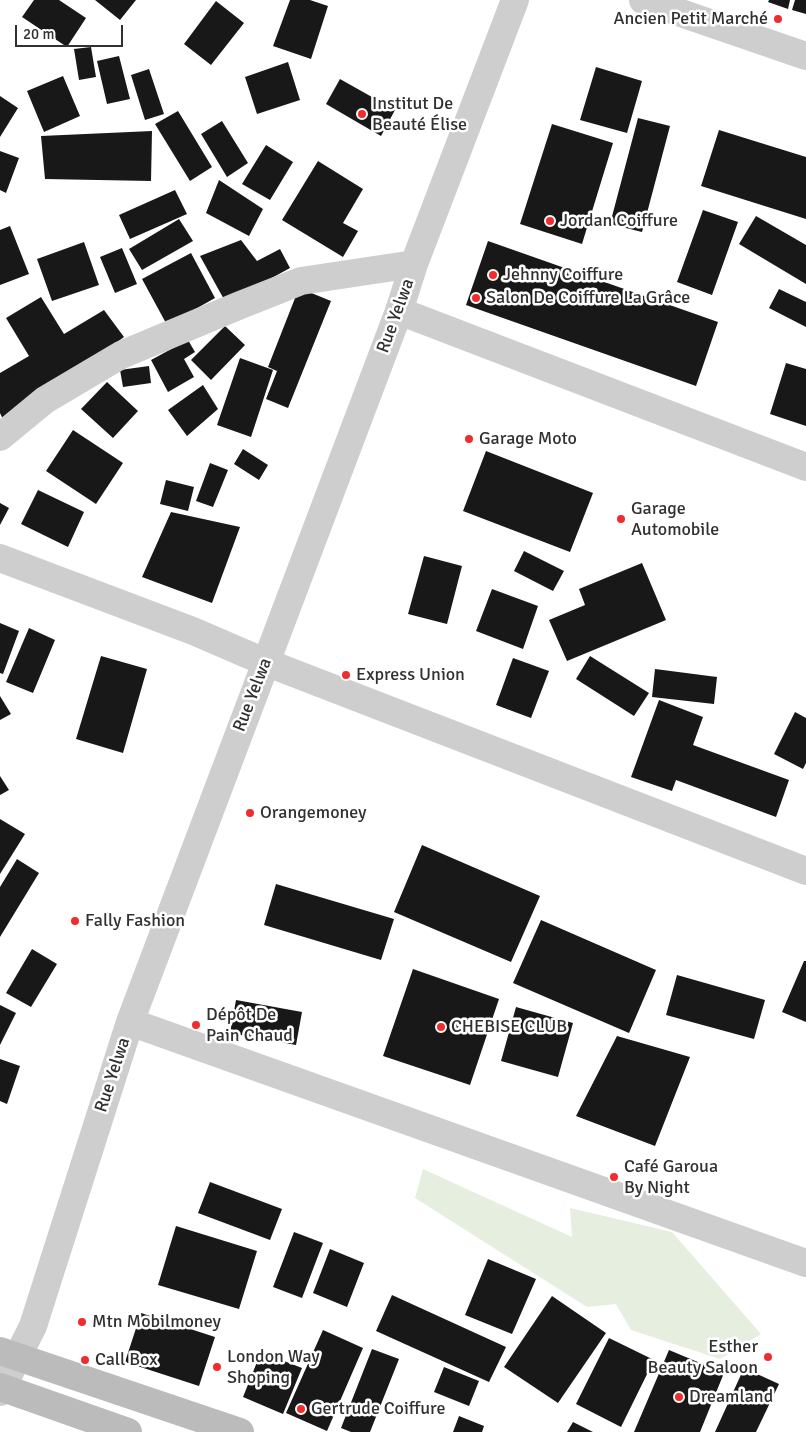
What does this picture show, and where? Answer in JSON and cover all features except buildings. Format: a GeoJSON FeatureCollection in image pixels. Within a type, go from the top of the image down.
{"type":"FeatureCollection","features":[{"type":"Feature","properties":{"kind":"main road"},"geometry":{"type":"LineString","coordinates":[[9,1354],[240,1432]]}},
{"type":"Feature","properties":{"kind":"main road"},"geometry":{"type":"LineString","coordinates":[[1,1389],[128,1432]]}},
{"type":"Feature","properties":{"kind":"street","name":"Rue Yelwa"},"geometry":{"type":"LineString","coordinates":[[1,1389],[9,1354],[33,1326],[130,1022],[515,0]]}},
{"type":"Feature","properties":{"kind":"street"},"geometry":{"type":"LineString","coordinates":[[642,0],[806,56]]}},
{"type":"Feature","properties":{"kind":"street"},"geometry":{"type":"LineString","coordinates":[[0,437],[46,400],[121,355],[229,309],[301,281],[414,264]]}},
{"type":"Feature","properties":{"kind":"street"},"geometry":{"type":"LineString","coordinates":[[399,311],[806,467]]}},
{"type":"Feature","properties":{"kind":"street"},"geometry":{"type":"LineString","coordinates":[[0,558],[193,631],[265,662],[806,870]]}},
{"type":"Feature","properties":{"kind":"street"},"geometry":{"type":"LineString","coordinates":[[130,1022],[806,1263]]}},
{"type":"Feature","properties":{"kind":"green space"},"geometry":{"type":"Polygon","coordinates":[[[423,1169],[572,1237],[570,1208],[672,1232],[761,1334],[720,1359],[631,1330],[616,1304],[587,1307],[415,1198],[423,1169]]]}},
{"type":"Feature","properties":{"kind":"place","name":"Ancien Petit Marché"},"geometry":{"type":"Point","coordinates":[778,19]}},
{"type":"Feature","properties":{"kind":"place","name":"Institut De Beauté Élise"},"geometry":{"type":"Point","coordinates":[362,114]}},
{"type":"Feature","properties":{"kind":"place","name":"Jordan Coiffure"},"geometry":{"type":"Point","coordinates":[550,221]}},
{"type":"Feature","properties":{"kind":"place","name":"Jehnny Coiffure"},"geometry":{"type":"Point","coordinates":[493,275]}},
{"type":"Feature","properties":{"kind":"place","name":"Salon De Coiffure La Grâce"},"geometry":{"type":"Point","coordinates":[476,298]}},
{"type":"Feature","properties":{"kind":"place","name":"Garage Moto"},"geometry":{"type":"Point","coordinates":[469,439]}},
{"type":"Feature","properties":{"kind":"place","name":"Garage Automobile"},"geometry":{"type":"Point","coordinates":[621,519]}},
{"type":"Feature","properties":{"kind":"place","name":"Express Union"},"geometry":{"type":"Point","coordinates":[346,675]}},
{"type":"Feature","properties":{"kind":"place","name":"Orangemoney"},"geometry":{"type":"Point","coordinates":[250,813]}},
{"type":"Feature","properties":{"kind":"place","name":"Fally Fashion"},"geometry":{"type":"Point","coordinates":[75,921]}},
{"type":"Feature","properties":{"kind":"place","name":"Dépôt De Pain Chaud"},"geometry":{"type":"Point","coordinates":[196,1025]}},
{"type":"Feature","properties":{"kind":"place","name":"CHEBISE CLUB"},"geometry":{"type":"Point","coordinates":[441,1027]}},
{"type":"Feature","properties":{"kind":"place","name":"Café Garoua By Night"},"geometry":{"type":"Point","coordinates":[614,1177]}},
{"type":"Feature","properties":{"kind":"place","name":"Mtn Mobilmoney"},"geometry":{"type":"Point","coordinates":[82,1322]}},
{"type":"Feature","properties":{"kind":"place","name":"Esther Beauty Saloon"},"geometry":{"type":"Point","coordinates":[768,1357]}},
{"type":"Feature","properties":{"kind":"place","name":"Call Box"},"geometry":{"type":"Point","coordinates":[85,1360]}},
{"type":"Feature","properties":{"kind":"place","name":"London Way Shoping"},"geometry":{"type":"Point","coordinates":[217,1367]}},
{"type":"Feature","properties":{"kind":"place","name":"Dreamland"},"geometry":{"type":"Point","coordinates":[679,1397]}},
{"type":"Feature","properties":{"kind":"place","name":"Gertrude Coiffure"},"geometry":{"type":"Point","coordinates":[301,1409]}}]}
